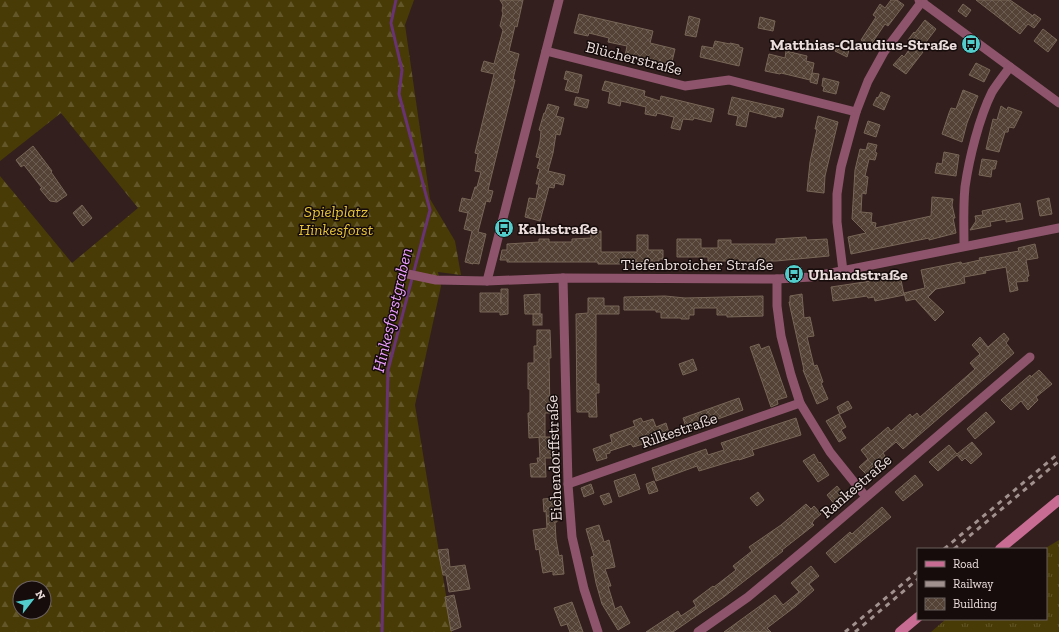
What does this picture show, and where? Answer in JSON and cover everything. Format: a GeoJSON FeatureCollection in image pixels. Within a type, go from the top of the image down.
{"type":"FeatureCollection","features":[{"type":"Feature","properties":{"kind":"main road"},"geometry":{"type":"LineString","coordinates":[[1001,548],[1059,500]]}},
{"type":"Feature","properties":{"kind":"main road"},"geometry":{"type":"LineString","coordinates":[[900,632],[917,618]]}},
{"type":"Feature","properties":{"kind":"street"},"geometry":{"type":"LineString","coordinates":[[487,281],[559,0]]}},
{"type":"Feature","properties":{"kind":"street"},"geometry":{"type":"LineString","coordinates":[[843,271],[837,222],[838,194],[841,167],[856,112],[868,81],[884,52],[921,1],[1059,103]]}},
{"type":"Feature","properties":{"kind":"street","name":"Blücherstraße"},"geometry":{"type":"LineString","coordinates":[[546,51],[685,86],[729,80],[856,112]]}},
{"type":"Feature","properties":{"kind":"street"},"geometry":{"type":"LineString","coordinates":[[964,246],[964,205],[966,185],[974,146],[981,120],[993,92],[1010,67]]}},
{"type":"Feature","properties":{"kind":"street","name":"Tiefenbroicher Straße"},"geometry":{"type":"LineString","coordinates":[[403,273],[436,280],[487,281],[563,278],[777,279],[812,277],[1059,228]]}},
{"type":"Feature","properties":{"kind":"street","name":"Eichendorffstraße"},"geometry":{"type":"LineString","coordinates":[[563,278],[568,484],[572,537],[584,589],[598,632]]}},
{"type":"Feature","properties":{"kind":"street"},"geometry":{"type":"LineString","coordinates":[[777,279],[777,306],[781,336],[800,403],[830,452],[866,497]]}},
{"type":"Feature","properties":{"kind":"street","name":"Rankestraße"},"geometry":{"type":"LineString","coordinates":[[698,632],[748,597],[1030,357]]}},
{"type":"Feature","properties":{"kind":"street","name":"Rilkestraße"},"geometry":{"type":"LineString","coordinates":[[568,484],[800,403]]}},
{"type":"Feature","properties":{"kind":"green space","name":"Spielplatz Hinkesforst"},"geometry":{"type":"Polygon","coordinates":[[[0,0],[414,0],[405,25],[430,199],[455,241],[461,275],[438,272],[441,286],[415,405],[452,632],[0,632],[0,176],[72,263],[138,208],[61,113],[0,161],[0,0]]]}},
{"type":"Feature","properties":{"kind":"green space"},"geometry":{"type":"Polygon","coordinates":[[[1059,540],[1059,632],[931,632],[945,620],[1047,620],[1047,548],[1046,548],[1059,540]]]}},
{"type":"Feature","properties":{"kind":"building"},"geometry":{"type":"Polygon","coordinates":[[[500,0],[523,0],[517,27],[515,26],[509,51],[519,54],[513,79],[515,80],[488,190],[493,191],[490,202],[486,201],[478,232],[486,234],[479,264],[473,264],[465,262],[472,231],[464,229],[468,213],[459,211],[462,198],[471,200],[475,187],[477,187],[481,172],[475,171],[478,154],[475,153],[494,74],[481,71],[484,61],[494,64],[503,30],[500,26],[503,5],[500,0]]]}},
{"type":"Feature","properties":{"kind":"building"},"geometry":{"type":"Polygon","coordinates":[[[891,0],[897,0],[904,5],[888,26],[885,24],[870,46],[861,40],[876,17],[873,15],[880,4],[885,8],[891,0]]]}},
{"type":"Feature","properties":{"kind":"building"},"geometry":{"type":"Polygon","coordinates":[[[976,0],[1010,0],[1033,16],[1034,14],[1041,19],[1034,28],[1028,24],[1020,34],[976,0]]]}},
{"type":"Feature","properties":{"kind":"building"},"geometry":{"type":"Polygon","coordinates":[[[963,4],[971,10],[966,17],[958,11],[963,4]]]}},
{"type":"Feature","properties":{"kind":"building"},"geometry":{"type":"Polygon","coordinates":[[[579,14],[653,31],[650,43],[675,49],[671,66],[625,56],[627,46],[608,42],[609,38],[589,33],[588,36],[574,33],[579,14]]]}},
{"type":"Feature","properties":{"kind":"building"},"geometry":{"type":"Polygon","coordinates":[[[689,16],[700,19],[696,37],[685,35],[689,16]]]}},
{"type":"Feature","properties":{"kind":"building"},"geometry":{"type":"Polygon","coordinates":[[[760,17],[775,21],[773,31],[758,28],[760,17]]]}},
{"type":"Feature","properties":{"kind":"building"},"geometry":{"type":"Polygon","coordinates":[[[925,20],[936,29],[926,42],[927,43],[921,51],[923,52],[906,74],[893,65],[902,55],[904,57],[913,44],[908,40],[925,20]]]}},
{"type":"Feature","properties":{"kind":"building"},"geometry":{"type":"Polygon","coordinates":[[[1043,29],[1057,40],[1048,52],[1034,41],[1043,29]]]}},
{"type":"Feature","properties":{"kind":"building"},"geometry":{"type":"Polygon","coordinates":[[[715,41],[739,45],[739,47],[743,48],[739,66],[700,57],[702,46],[713,48],[715,41]]]}},
{"type":"Feature","properties":{"kind":"building"},"geometry":{"type":"Polygon","coordinates":[[[839,44],[849,50],[847,57],[835,51],[839,44]]]}},
{"type":"Feature","properties":{"kind":"building"},"geometry":{"type":"Polygon","coordinates":[[[786,51],[807,56],[806,61],[814,63],[810,80],[765,71],[769,54],[785,58],[786,51]]]}},
{"type":"Feature","properties":{"kind":"building"},"geometry":{"type":"Polygon","coordinates":[[[976,63],[990,70],[984,82],[969,75],[976,63]]]}},
{"type":"Feature","properties":{"kind":"building"},"geometry":{"type":"Polygon","coordinates":[[[566,71],[582,75],[578,93],[565,90],[568,80],[564,79],[566,71]]]}},
{"type":"Feature","properties":{"kind":"building"},"geometry":{"type":"Polygon","coordinates":[[[812,73],[819,74],[817,84],[810,82],[812,73]]]}},
{"type":"Feature","properties":{"kind":"building"},"geometry":{"type":"Polygon","coordinates":[[[823,78],[839,82],[836,94],[823,91],[823,78]]]}},
{"type":"Feature","properties":{"kind":"building"},"geometry":{"type":"Polygon","coordinates":[[[605,81],[645,91],[644,96],[660,101],[661,96],[714,109],[711,122],[694,118],[693,120],[683,119],[680,130],[671,128],[674,117],[657,113],[656,116],[645,114],[646,107],[621,101],[620,106],[608,103],[610,92],[602,90],[605,81]]]}},
{"type":"Feature","properties":{"kind":"building"},"geometry":{"type":"Polygon","coordinates":[[[963,90],[978,96],[967,123],[962,142],[942,134],[951,108],[956,109],[963,90]]]}},
{"type":"Feature","properties":{"kind":"building"},"geometry":{"type":"Polygon","coordinates":[[[881,92],[890,96],[884,110],[873,105],[881,92]]]}},
{"type":"Feature","properties":{"kind":"building"},"geometry":{"type":"Polygon","coordinates":[[[576,97],[589,100],[587,108],[574,105],[576,97]]]}},
{"type":"Feature","properties":{"kind":"building"},"geometry":{"type":"Polygon","coordinates":[[[732,97],[784,109],[782,117],[776,116],[776,118],[749,111],[746,127],[736,125],[738,116],[728,114],[732,97]]]}},
{"type":"Feature","properties":{"kind":"building"},"geometry":{"type":"Polygon","coordinates":[[[548,104],[559,107],[556,116],[564,118],[560,135],[556,134],[548,171],[565,175],[563,185],[555,183],[554,188],[549,187],[540,221],[525,217],[529,198],[536,199],[539,184],[536,184],[540,169],[537,168],[540,158],[536,157],[540,141],[541,131],[539,130],[548,104]]]}},
{"type":"Feature","properties":{"kind":"building"},"geometry":{"type":"Polygon","coordinates":[[[1001,106],[1007,110],[1008,107],[1022,112],[1014,128],[1009,127],[1008,132],[1005,132],[999,152],[986,149],[993,119],[997,120],[1001,106]]]}},
{"type":"Feature","properties":{"kind":"building"},"geometry":{"type":"Polygon","coordinates":[[[818,116],[838,122],[825,176],[824,193],[807,191],[810,162],[817,129],[815,129],[818,116]]]}},
{"type":"Feature","properties":{"kind":"building"},"geometry":{"type":"Polygon","coordinates":[[[868,121],[880,125],[876,137],[864,133],[868,121]]]}},
{"type":"Feature","properties":{"kind":"building"},"geometry":{"type":"Polygon","coordinates":[[[868,143],[877,145],[875,152],[877,153],[875,160],[869,159],[865,176],[868,177],[866,194],[862,193],[861,212],[872,213],[871,222],[876,223],[875,228],[931,216],[932,197],[953,199],[952,205],[955,218],[953,218],[956,233],[929,240],[929,238],[851,254],[848,237],[866,233],[852,219],[855,170],[860,149],[866,150],[868,143]]]}},
{"type":"Feature","properties":{"kind":"building"},"geometry":{"type":"Polygon","coordinates":[[[33,146],[52,171],[51,172],[67,195],[57,202],[50,201],[24,165],[21,167],[16,160],[33,146]]]}},
{"type":"Feature","properties":{"kind":"building"},"geometry":{"type":"Polygon","coordinates":[[[944,152],[959,155],[956,176],[935,173],[937,163],[942,164],[944,152]]]}},
{"type":"Feature","properties":{"kind":"building"},"geometry":{"type":"Polygon","coordinates":[[[982,159],[997,161],[995,169],[992,169],[991,177],[979,175],[982,159]]]}},
{"type":"Feature","properties":{"kind":"building"},"geometry":{"type":"Polygon","coordinates":[[[1049,198],[1052,214],[1040,216],[1037,201],[1049,198]]]}},
{"type":"Feature","properties":{"kind":"building"},"geometry":{"type":"Polygon","coordinates":[[[1020,203],[1023,219],[1006,222],[1006,219],[990,222],[991,226],[970,230],[976,221],[975,216],[983,215],[982,211],[1020,203]]]}},
{"type":"Feature","properties":{"kind":"building"},"geometry":{"type":"Polygon","coordinates":[[[82,205],[92,218],[83,226],[73,213],[82,205]]]}},
{"type":"Feature","properties":{"kind":"building"},"geometry":{"type":"Polygon","coordinates":[[[591,231],[601,231],[601,252],[637,252],[637,235],[648,235],[648,250],[663,250],[663,259],[659,259],[659,261],[626,262],[626,264],[598,264],[598,262],[507,262],[507,260],[500,260],[502,250],[507,250],[507,244],[539,242],[539,239],[549,239],[549,242],[572,242],[572,239],[591,238],[591,231]]]}},
{"type":"Feature","properties":{"kind":"building"},"geometry":{"type":"Polygon","coordinates":[[[806,237],[807,240],[827,239],[829,256],[776,261],[708,261],[708,257],[677,257],[677,239],[701,239],[701,248],[718,248],[718,240],[731,240],[731,244],[776,244],[776,239],[806,237]]]}},
{"type":"Feature","properties":{"kind":"building"},"geometry":{"type":"Polygon","coordinates":[[[1035,244],[1038,258],[1026,260],[1029,276],[1027,277],[1028,281],[1016,282],[1018,290],[1010,292],[1006,267],[985,271],[986,273],[964,277],[965,283],[936,289],[928,297],[944,312],[935,321],[915,299],[906,301],[904,293],[925,288],[921,270],[961,262],[962,264],[980,260],[979,258],[1019,251],[1018,248],[1035,244]]]}},
{"type":"Feature","properties":{"kind":"building"},"geometry":{"type":"Polygon","coordinates":[[[897,274],[898,280],[901,280],[904,295],[875,301],[874,297],[868,298],[867,296],[833,301],[831,287],[871,281],[897,274]]]}},
{"type":"Feature","properties":{"kind":"building"},"geometry":{"type":"Polygon","coordinates":[[[501,289],[508,289],[508,314],[500,315],[500,312],[480,312],[480,293],[500,293],[501,304],[501,289]]]}},
{"type":"Feature","properties":{"kind":"building"},"geometry":{"type":"Polygon","coordinates":[[[540,294],[540,314],[525,314],[524,295],[540,294]]]}},
{"type":"Feature","properties":{"kind":"building"},"geometry":{"type":"Polygon","coordinates":[[[802,294],[804,318],[810,317],[814,336],[807,337],[814,366],[817,365],[823,382],[821,383],[828,399],[817,404],[803,370],[789,302],[790,296],[802,294]]]}},
{"type":"Feature","properties":{"kind":"building"},"geometry":{"type":"Polygon","coordinates":[[[665,296],[685,298],[763,296],[763,316],[727,317],[727,315],[717,315],[717,308],[694,308],[694,315],[689,315],[689,319],[681,319],[661,318],[661,312],[656,312],[656,310],[624,310],[624,297],[665,296]]]}},
{"type":"Feature","properties":{"kind":"building"},"geometry":{"type":"Polygon","coordinates":[[[588,298],[604,298],[604,306],[619,306],[619,314],[596,314],[596,384],[599,384],[599,393],[596,393],[597,417],[589,417],[589,412],[577,412],[576,314],[588,313],[588,298]]]}},
{"type":"Feature","properties":{"kind":"building"},"geometry":{"type":"Polygon","coordinates":[[[533,314],[542,314],[542,325],[533,325],[533,314]]]}},
{"type":"Feature","properties":{"kind":"building"},"geometry":{"type":"Polygon","coordinates":[[[537,330],[550,330],[550,413],[545,413],[545,437],[529,438],[528,413],[530,413],[530,389],[528,389],[528,363],[534,363],[534,346],[537,346],[537,330]]]}},
{"type":"Feature","properties":{"kind":"building"},"geometry":{"type":"Polygon","coordinates":[[[1004,333],[1009,339],[1006,343],[1014,353],[903,449],[896,442],[883,453],[885,456],[871,468],[873,470],[867,475],[859,467],[868,459],[861,450],[888,427],[891,431],[910,414],[912,417],[917,413],[920,417],[975,369],[970,363],[980,354],[972,345],[980,337],[988,347],[1004,333]]]}},
{"type":"Feature","properties":{"kind":"building"},"geometry":{"type":"Polygon","coordinates":[[[759,344],[761,349],[769,346],[787,397],[777,400],[778,404],[771,407],[750,347],[759,344]]]}},
{"type":"Feature","properties":{"kind":"building"},"geometry":{"type":"Polygon","coordinates":[[[693,359],[697,370],[683,375],[679,364],[693,359]]]}},
{"type":"Feature","properties":{"kind":"building"},"geometry":{"type":"Polygon","coordinates":[[[1039,370],[1052,384],[1036,397],[1038,400],[1028,410],[1021,401],[1011,410],[1001,400],[1030,375],[1031,377],[1039,370]]]}},
{"type":"Feature","properties":{"kind":"building"},"geometry":{"type":"Polygon","coordinates":[[[739,398],[743,410],[687,430],[683,418],[739,398]]]}},
{"type":"Feature","properties":{"kind":"building"},"geometry":{"type":"Polygon","coordinates":[[[848,401],[852,408],[840,414],[837,407],[848,401]]]}},
{"type":"Feature","properties":{"kind":"building"},"geometry":{"type":"Polygon","coordinates":[[[986,412],[995,422],[975,439],[967,429],[986,412]]]}},
{"type":"Feature","properties":{"kind":"building"},"geometry":{"type":"Polygon","coordinates":[[[839,414],[846,427],[841,430],[846,438],[839,442],[826,421],[839,414]]]}},
{"type":"Feature","properties":{"kind":"building"},"geometry":{"type":"Polygon","coordinates":[[[641,418],[643,422],[653,419],[656,427],[666,423],[670,436],[633,447],[631,444],[610,451],[610,453],[606,454],[607,458],[597,461],[593,449],[612,442],[610,435],[635,426],[633,421],[641,418]]]}},
{"type":"Feature","properties":{"kind":"building"},"geometry":{"type":"Polygon","coordinates":[[[796,418],[801,435],[752,450],[754,455],[739,460],[699,471],[697,466],[656,481],[652,468],[706,449],[708,455],[724,450],[721,443],[796,418]]]}},
{"type":"Feature","properties":{"kind":"building"},"geometry":{"type":"Polygon","coordinates":[[[539,437],[552,437],[553,458],[545,458],[546,477],[531,477],[530,464],[538,463],[537,458],[540,458],[539,437]]]}},
{"type":"Feature","properties":{"kind":"building"},"geometry":{"type":"Polygon","coordinates":[[[972,442],[982,454],[971,464],[965,458],[962,461],[957,455],[938,471],[929,462],[949,445],[957,454],[972,442]]]}},
{"type":"Feature","properties":{"kind":"building"},"geometry":{"type":"Polygon","coordinates":[[[814,454],[829,475],[818,482],[803,461],[814,454]]]}},
{"type":"Feature","properties":{"kind":"building"},"geometry":{"type":"Polygon","coordinates":[[[635,474],[640,489],[619,497],[614,481],[635,474]]]}},
{"type":"Feature","properties":{"kind":"building"},"geometry":{"type":"Polygon","coordinates":[[[915,475],[923,485],[903,501],[895,492],[915,475]]]}},
{"type":"Feature","properties":{"kind":"building"},"geometry":{"type":"Polygon","coordinates":[[[654,481],[658,491],[649,494],[646,484],[654,481]]]}},
{"type":"Feature","properties":{"kind":"building"},"geometry":{"type":"Polygon","coordinates":[[[591,484],[594,493],[584,497],[581,488],[591,484]]]}},
{"type":"Feature","properties":{"kind":"building"},"geometry":{"type":"Polygon","coordinates":[[[837,486],[846,497],[836,506],[827,495],[837,486]]]}},
{"type":"Feature","properties":{"kind":"building"},"geometry":{"type":"Polygon","coordinates":[[[758,492],[764,500],[757,506],[750,498],[758,492]]]}},
{"type":"Feature","properties":{"kind":"building"},"geometry":{"type":"Polygon","coordinates":[[[609,493],[612,502],[604,505],[600,496],[609,493]]]}},
{"type":"Feature","properties":{"kind":"building"},"geometry":{"type":"Polygon","coordinates":[[[556,498],[556,539],[559,556],[562,555],[564,574],[553,575],[553,571],[543,573],[539,549],[536,550],[533,530],[547,528],[546,511],[544,512],[543,499],[556,498]]]}},
{"type":"Feature","properties":{"kind":"building"},"geometry":{"type":"Polygon","coordinates":[[[806,504],[811,509],[814,506],[821,514],[812,523],[814,525],[782,550],[783,551],[725,596],[673,632],[646,632],[678,611],[681,616],[696,606],[693,601],[736,570],[733,566],[752,551],[749,547],[781,525],[806,504]]]}},
{"type":"Feature","properties":{"kind":"building"},"geometry":{"type":"Polygon","coordinates":[[[882,507],[891,517],[835,563],[826,553],[850,532],[852,534],[882,507]]]}},
{"type":"Feature","properties":{"kind":"building"},"geometry":{"type":"Polygon","coordinates":[[[599,525],[604,542],[609,540],[615,567],[605,569],[611,586],[608,586],[615,609],[621,606],[630,623],[618,630],[602,604],[591,557],[594,556],[586,529],[599,525]]]}},
{"type":"Feature","properties":{"kind":"building"},"geometry":{"type":"Polygon","coordinates":[[[448,549],[450,567],[465,565],[470,589],[449,592],[446,575],[443,575],[438,550],[448,549]]]}},
{"type":"Feature","properties":{"kind":"building"},"geometry":{"type":"Polygon","coordinates":[[[811,566],[819,576],[809,584],[814,590],[767,628],[771,632],[724,632],[775,595],[783,605],[799,592],[791,583],[811,566]]]}},
{"type":"Feature","properties":{"kind":"building"},"geometry":{"type":"Polygon","coordinates":[[[454,595],[461,627],[451,631],[445,597],[454,595]]]}},
{"type":"Feature","properties":{"kind":"building"},"geometry":{"type":"Polygon","coordinates":[[[572,602],[583,632],[570,632],[567,624],[561,626],[554,608],[572,602]]]}},
{"type":"Feature","properties":{"kind":"waterway","name":"Hinkesforstgraben"},"geometry":{"type":"LineString","coordinates":[[382,632],[388,370],[430,210],[399,94],[402,70],[391,23],[396,0]]}},
{"type":"Feature","properties":{"kind":"railway"},"geometry":{"type":"LineString","coordinates":[[945,548],[1059,453]]}},
{"type":"Feature","properties":{"kind":"railway"},"geometry":{"type":"LineString","coordinates":[[955,548],[1059,461]]}},
{"type":"Feature","properties":{"kind":"railway"},"geometry":{"type":"LineString","coordinates":[[845,632],[917,572]]}},
{"type":"Feature","properties":{"kind":"railway"},"geometry":{"type":"LineString","coordinates":[[855,632],[917,580]]}},
{"type":"Feature","properties":{"kind":"place","name":"Matthias-Claudius-Straße"},"geometry":{"type":"Point","coordinates":[971,44]}},
{"type":"Feature","properties":{"kind":"place","name":"Kalkstraße"},"geometry":{"type":"Point","coordinates":[504,228]}},
{"type":"Feature","properties":{"kind":"place","name":"Uhlandstraße"},"geometry":{"type":"Point","coordinates":[794,274]}}]}
